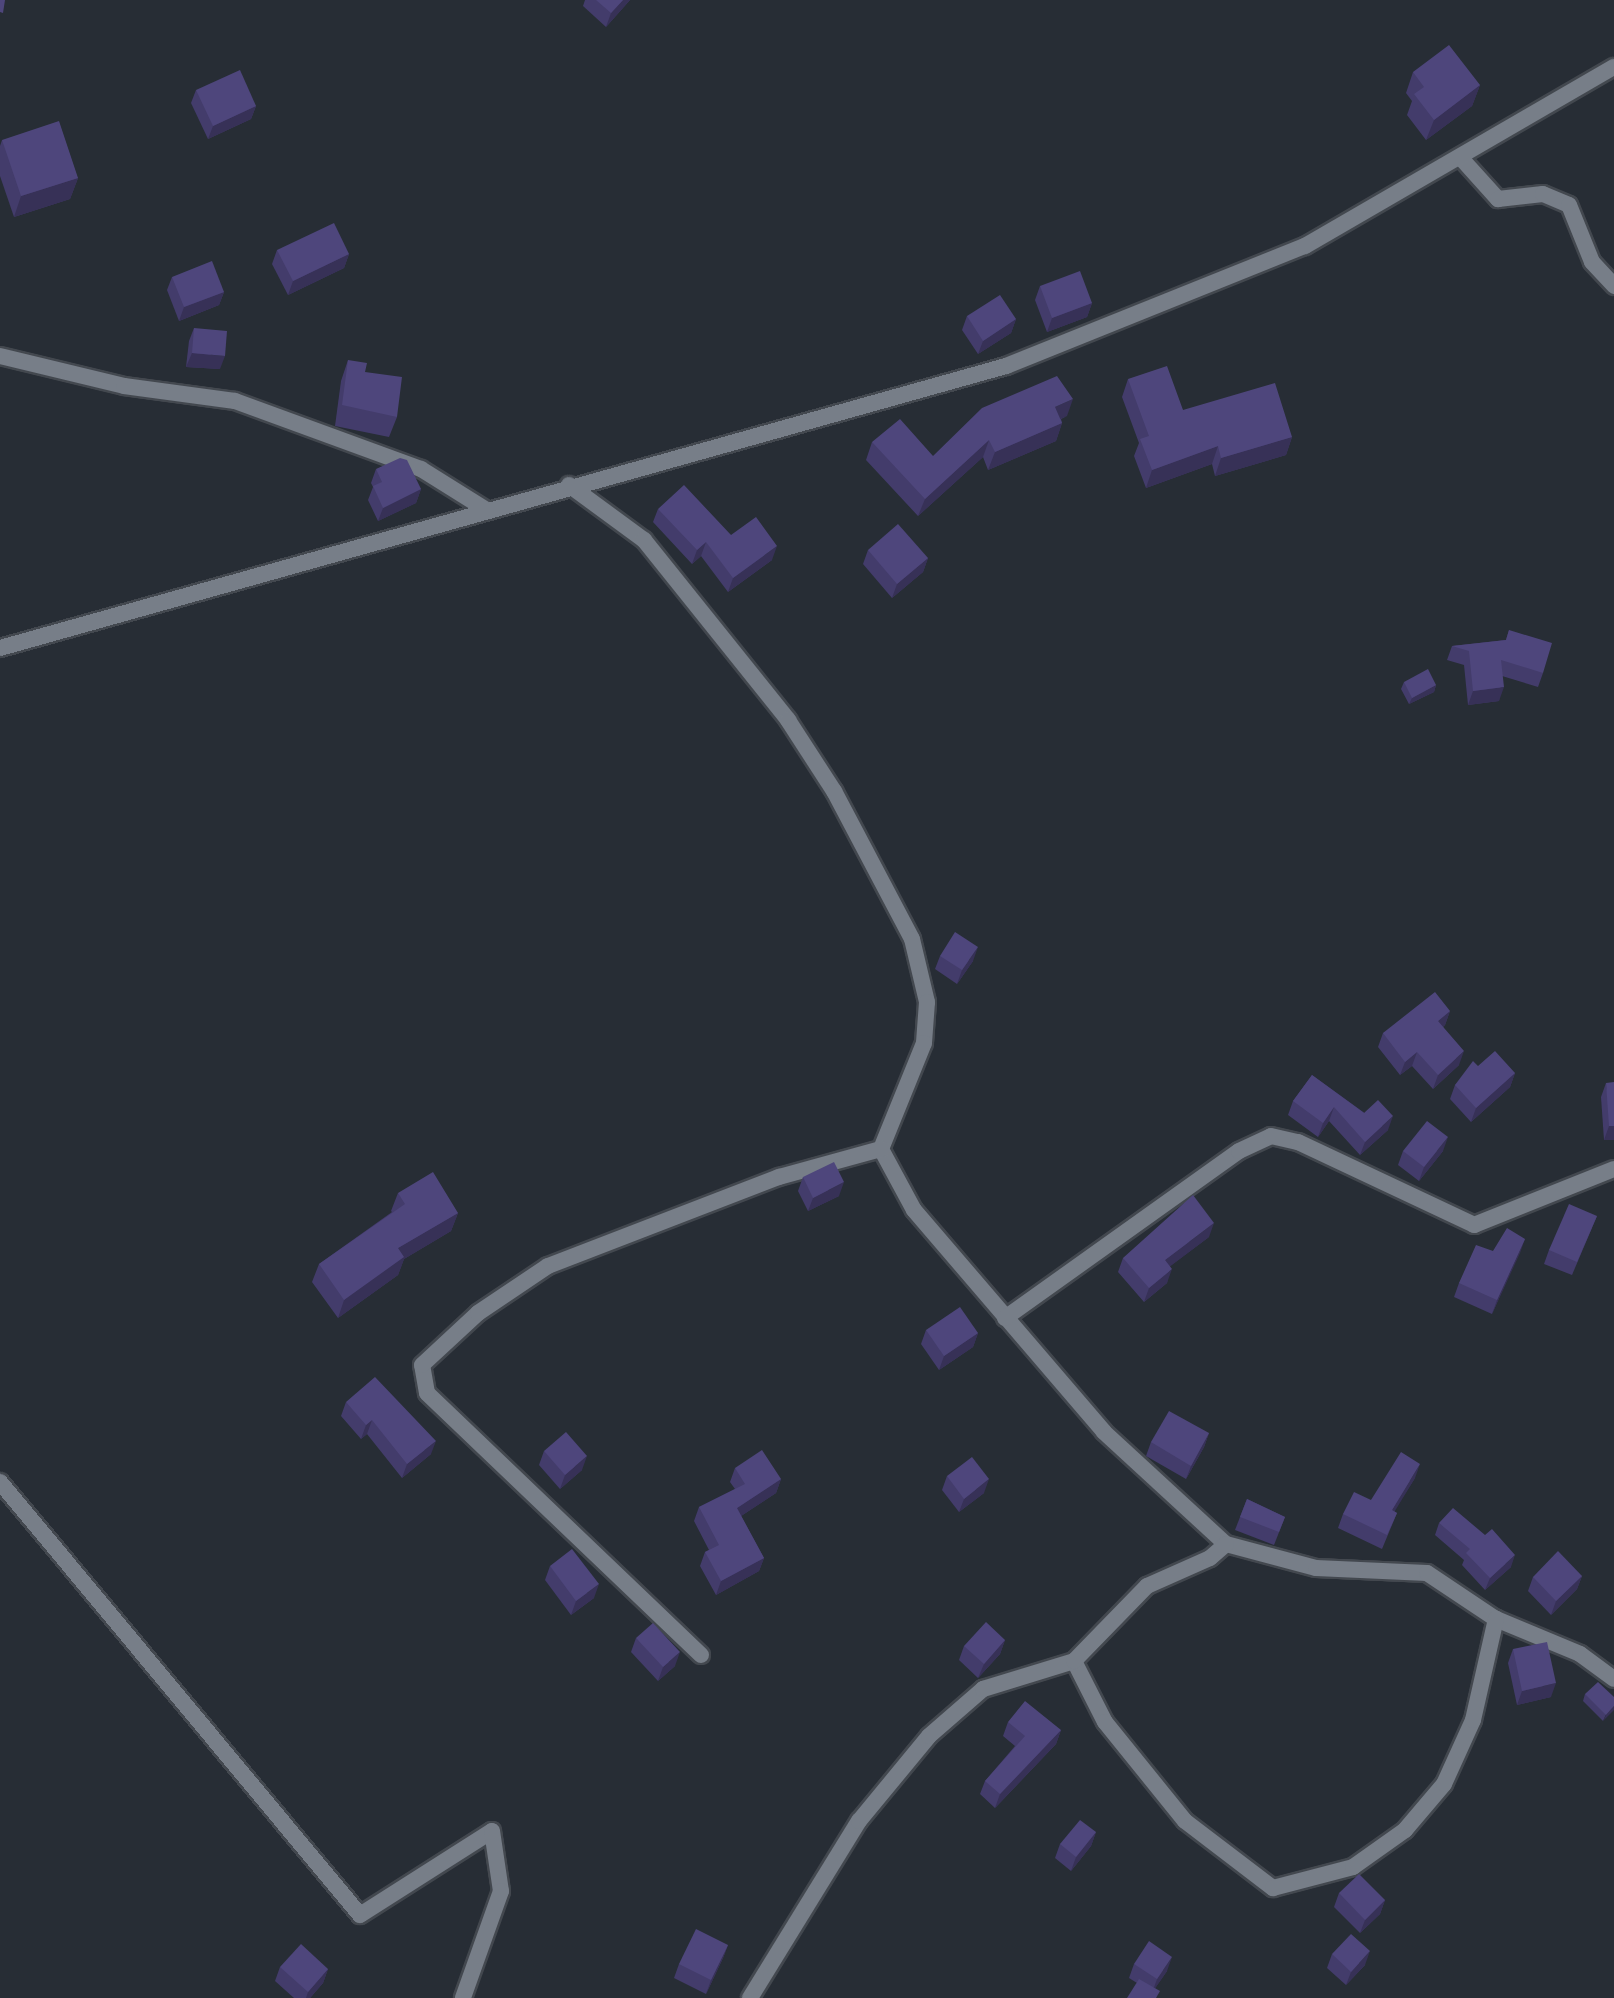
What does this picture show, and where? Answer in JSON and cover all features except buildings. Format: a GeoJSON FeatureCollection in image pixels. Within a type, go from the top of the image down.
{"type":"FeatureCollection","features":[{"type":"Feature","properties":{"kind":"street"},"geometry":{"type":"LineString","coordinates":[[0,648],[569,485],[1006,366],[1305,246],[1614,67]]}},
{"type":"Feature","properties":{"kind":"street"},"geometry":{"type":"LineString","coordinates":[[1460,157],[1498,199],[1543,194],[1569,205],[1592,262],[1614,286]]}},
{"type":"Feature","properties":{"kind":"street"},"geometry":{"type":"LineString","coordinates":[[0,356],[124,386],[235,401],[421,469],[485,509]]}},
{"type":"Feature","properties":{"kind":"street"},"geometry":{"type":"LineString","coordinates":[[569,485],[644,540],[788,720],[834,791],[912,939],[927,1002],[924,1043],[881,1149]]}},
{"type":"Feature","properties":{"kind":"street"},"geometry":{"type":"LineString","coordinates":[[1005,1318],[1239,1151],[1271,1136],[1298,1142],[1474,1225],[1614,1169]]}},
{"type":"Feature","properties":{"kind":"street"},"geometry":{"type":"LineString","coordinates":[[881,1149],[914,1210],[1104,1432],[1226,1544],[1316,1568],[1427,1573],[1496,1619],[1580,1654],[1614,1679]]}},
{"type":"Feature","properties":{"kind":"street"},"geometry":{"type":"LineString","coordinates":[[701,1655],[427,1393],[422,1365],[478,1313],[548,1266],[779,1177],[881,1149]]}},
{"type":"Feature","properties":{"kind":"street"},"geometry":{"type":"LineString","coordinates":[[0,1482],[360,1915],[492,1831],[501,1891],[463,1998]]}},
{"type":"Feature","properties":{"kind":"street"},"geometry":{"type":"LineString","coordinates":[[750,1998],[859,1821],[929,1736],[983,1689],[1074,1661],[1147,1586],[1210,1558],[1226,1544]]}},
{"type":"Feature","properties":{"kind":"street"},"geometry":{"type":"LineString","coordinates":[[1074,1661],[1105,1722],[1185,1821],[1273,1888],[1353,1867],[1405,1830],[1444,1784],[1473,1720],[1496,1619]]}}]}
